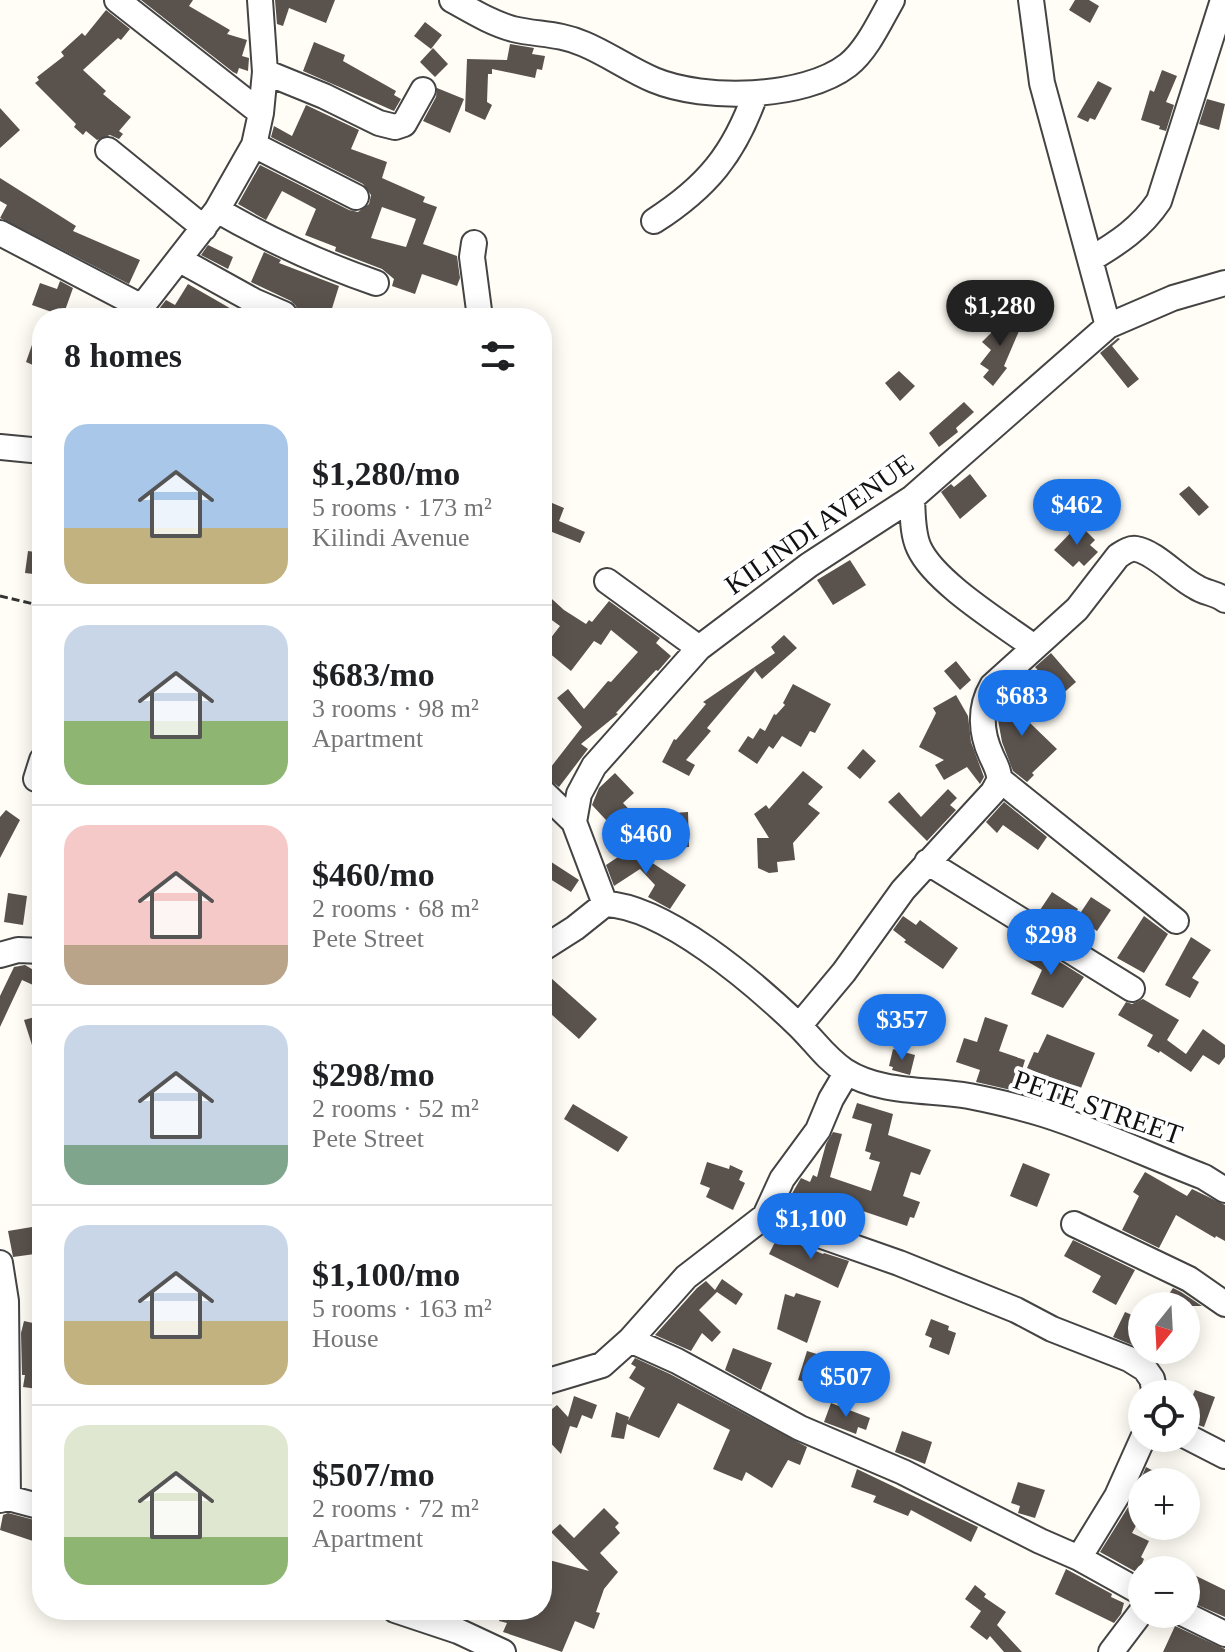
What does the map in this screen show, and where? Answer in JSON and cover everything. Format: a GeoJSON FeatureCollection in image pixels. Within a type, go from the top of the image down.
{"type":"FeatureCollection","features":[{"type":"Feature","properties":{"kind":"street"},"geometry":{"type":"LineString","coordinates":[[117,0],[261,113]]}},
{"type":"Feature","properties":{"kind":"street"},"geometry":{"type":"LineString","coordinates":[[139,308],[211,219],[254,145],[265,72],[260,0]]}},
{"type":"Feature","properties":{"kind":"street"},"geometry":{"type":"LineString","coordinates":[[452,0],[480,16],[513,29],[554,33],[584,43],[654,80],[675,87],[716,94],[755,95],[825,79],[850,63],[892,0]]}},
{"type":"Feature","properties":{"kind":"street"},"geometry":{"type":"LineString","coordinates":[[1031,0],[1042,83],[1108,326]]}},
{"type":"Feature","properties":{"kind":"street"},"geometry":{"type":"LineString","coordinates":[[1091,259],[1132,232],[1159,201],[1223,0]]}},
{"type":"Feature","properties":{"kind":"street"},"geometry":{"type":"LineString","coordinates":[[265,72],[379,123],[395,127],[404,124],[423,90]]}},
{"type":"Feature","properties":{"kind":"street"},"geometry":{"type":"LineString","coordinates":[[654,221],[698,190],[723,159],[745,123],[755,95]]}},
{"type":"Feature","properties":{"kind":"street"},"geometry":{"type":"LineString","coordinates":[[254,145],[356,197]]}},
{"type":"Feature","properties":{"kind":"street"},"geometry":{"type":"LineString","coordinates":[[108,150],[211,219],[376,283]]}},
{"type":"Feature","properties":{"kind":"street"},"geometry":{"type":"LineString","coordinates":[[0,233],[129,308]]}},
{"type":"Feature","properties":{"kind":"street"},"geometry":{"type":"LineString","coordinates":[[474,243],[472,257],[479,308]]}},
{"type":"Feature","properties":{"kind":"street"},"geometry":{"type":"LineString","coordinates":[[180,260],[271,308]]}},
{"type":"Feature","properties":{"kind":"street","name":"KILINDI AVENUE"},"geometry":{"type":"LineString","coordinates":[[574,822],[579,794],[594,766],[699,648],[809,565],[912,498],[1108,326],[1173,298],[1225,283]]}},
{"type":"Feature","properties":{"kind":"street"},"geometry":{"type":"LineString","coordinates":[[0,447],[32,450]]}},
{"type":"Feature","properties":{"kind":"street"},"geometry":{"type":"LineString","coordinates":[[912,498],[918,546],[927,561],[980,608],[1034,647]]}},
{"type":"Feature","properties":{"kind":"street"},"geometry":{"type":"LineString","coordinates":[[799,1026],[844,972],[903,890],[982,806],[999,779],[997,766],[985,741],[986,696],[1006,672],[1077,609],[1112,563],[1126,551],[1136,549],[1197,588],[1225,600]]}},
{"type":"Feature","properties":{"kind":"street"},"geometry":{"type":"LineString","coordinates":[[607,581],[699,648]]}},
{"type":"Feature","properties":{"kind":"street"},"geometry":{"type":"LineString","coordinates":[[999,779],[1176,921]]}},
{"type":"Feature","properties":{"kind":"street"},"geometry":{"type":"LineString","coordinates":[[552,801],[574,822],[605,904],[552,943]]}},
{"type":"Feature","properties":{"kind":"street"},"geometry":{"type":"LineString","coordinates":[[927,862],[1132,989]]}},
{"type":"Feature","properties":{"kind":"street","name":"PETE STREET"},"geometry":{"type":"LineString","coordinates":[[605,904],[621,905],[644,913],[710,951],[799,1026],[822,1052],[847,1072],[880,1085],[968,1096],[1045,1115],[1204,1177],[1225,1190]]}},
{"type":"Feature","properties":{"kind":"street"},"geometry":{"type":"LineString","coordinates":[[0,955],[18,950],[32,951]]}},
{"type":"Feature","properties":{"kind":"street"},"geometry":{"type":"LineString","coordinates":[[552,1380],[602,1365],[630,1340],[686,1277],[765,1216],[782,1179],[818,1130],[847,1072]]}},
{"type":"Feature","properties":{"kind":"street"},"geometry":{"type":"LineString","coordinates":[[765,1216],[899,1263],[1016,1310],[1052,1329],[1129,1359],[1145,1369],[1152,1380]]}},
{"type":"Feature","properties":{"kind":"street"},"geometry":{"type":"LineString","coordinates":[[1074,1224],[1189,1279],[1225,1304]]}},
{"type":"Feature","properties":{"kind":"street"},"geometry":{"type":"LineString","coordinates":[[0,1263],[6,1301],[4,1499],[32,1505]]}},
{"type":"Feature","properties":{"kind":"street"},"geometry":{"type":"LineString","coordinates":[[630,1340],[677,1361],[800,1428],[903,1472],[1128,1585]]}},
{"type":"Feature","properties":{"kind":"street"},"geometry":{"type":"LineString","coordinates":[[1200,1443],[1225,1456]]}},
{"type":"Feature","properties":{"kind":"street"},"geometry":{"type":"LineString","coordinates":[[1079,1558],[1117,1496],[1137,1452]]}},
{"type":"Feature","properties":{"kind":"street"},"geometry":{"type":"LineString","coordinates":[[459,1620],[503,1652]]}},
{"type":"Feature","properties":{"kind":"street"},"geometry":{"type":"LineString","coordinates":[[1200,1622],[1225,1634]]}},
{"type":"Feature","properties":{"kind":"street"},"geometry":{"type":"LineString","coordinates":[[1111,1652],[1129,1628]]}},
{"type":"Feature","properties":{"kind":"path"},"geometry":{"type":"LineString","coordinates":[[0,596],[32,604]]}},
{"type":"Feature","properties":{"kind":"building"},"geometry":{"type":"Polygon","coordinates":[[[141,0],[193,0],[189,6],[230,30],[227,34],[247,40],[242,56],[249,58],[248,71],[239,68],[237,74],[233,72],[141,0]]]}},
{"type":"Feature","properties":{"kind":"building"},"geometry":{"type":"Polygon","coordinates":[[[275,0],[335,0],[326,23],[289,8],[283,26],[277,24],[275,0]]]}},
{"type":"Feature","properties":{"kind":"building"},"geometry":{"type":"Polygon","coordinates":[[[1075,0],[1089,0],[1099,6],[1090,23],[1069,10],[1075,0]]]}},
{"type":"Feature","properties":{"kind":"building"},"geometry":{"type":"Polygon","coordinates":[[[106,10],[130,29],[83,70],[106,91],[103,94],[131,117],[119,131],[123,134],[119,139],[110,135],[97,140],[86,131],[83,135],[74,127],[76,124],[35,83],[39,80],[37,77],[64,56],[61,52],[82,33],[85,36],[106,10]]]}},
{"type":"Feature","properties":{"kind":"building"},"geometry":{"type":"Polygon","coordinates":[[[425,22],[442,35],[431,49],[414,36],[425,22]]]}},
{"type":"Feature","properties":{"kind":"building"},"geometry":{"type":"Polygon","coordinates":[[[314,42],[345,55],[343,61],[396,91],[394,95],[401,99],[394,111],[303,71],[314,42]]]}},
{"type":"Feature","properties":{"kind":"building"},"geometry":{"type":"Polygon","coordinates":[[[510,44],[534,48],[532,54],[545,56],[542,70],[537,69],[535,78],[492,69],[492,74],[488,74],[487,102],[492,105],[485,120],[465,111],[467,59],[507,60],[510,44]]]}},
{"type":"Feature","properties":{"kind":"building"},"geometry":{"type":"Polygon","coordinates":[[[433,48],[448,64],[435,77],[420,62],[433,48]]]}},
{"type":"Feature","properties":{"kind":"building"},"geometry":{"type":"Polygon","coordinates":[[[1162,70],[1177,76],[1166,102],[1174,105],[1166,131],[1141,120],[1150,90],[1154,92],[1162,70]]]}},
{"type":"Feature","properties":{"kind":"building"},"geometry":{"type":"Polygon","coordinates":[[[1098,81],[1112,88],[1095,120],[1090,118],[1088,122],[1077,117],[1098,81]]]}},
{"type":"Feature","properties":{"kind":"building"},"geometry":{"type":"Polygon","coordinates":[[[437,88],[464,99],[450,133],[423,121],[436,97],[437,88]]]}},
{"type":"Feature","properties":{"kind":"building"},"geometry":{"type":"Polygon","coordinates":[[[1207,99],[1225,104],[1219,130],[1199,124],[1207,99]]]}},
{"type":"Feature","properties":{"kind":"building"},"geometry":{"type":"Polygon","coordinates":[[[306,105],[359,130],[351,149],[387,162],[382,178],[425,197],[423,202],[437,207],[423,244],[457,256],[460,278],[457,286],[422,274],[415,294],[392,286],[394,279],[382,269],[335,251],[336,247],[305,235],[316,209],[282,191],[266,220],[238,204],[260,165],[349,210],[358,212],[369,204],[371,195],[363,184],[271,137],[274,126],[292,136],[306,105]],[[382,207],[371,238],[406,247],[416,219],[382,207]]]}},
{"type":"Feature","properties":{"kind":"building"},"geometry":{"type":"Polygon","coordinates":[[[0,108],[20,130],[0,148],[0,108]]]}},
{"type":"Feature","properties":{"kind":"building"},"geometry":{"type":"Polygon","coordinates":[[[0,178],[76,226],[73,231],[140,260],[129,284],[0,218],[7,205],[0,201],[0,178]]]}},
{"type":"Feature","properties":{"kind":"building"},"geometry":{"type":"Polygon","coordinates":[[[208,245],[233,257],[228,269],[201,255],[208,245]]]}},
{"type":"Feature","properties":{"kind":"building"},"geometry":{"type":"Polygon","coordinates":[[[264,252],[281,260],[279,263],[339,286],[332,308],[296,308],[291,301],[251,282],[264,252]]]}},
{"type":"Feature","properties":{"kind":"building"},"geometry":{"type":"Polygon","coordinates":[[[60,281],[73,288],[66,308],[32,305],[40,283],[57,289],[60,281]]]}},
{"type":"Feature","properties":{"kind":"building"},"geometry":{"type":"Polygon","coordinates":[[[188,284],[230,308],[160,308],[166,300],[175,305],[188,284]]]}},
{"type":"Feature","properties":{"kind":"building"},"geometry":{"type":"Polygon","coordinates":[[[1009,315],[1022,324],[1004,366],[1007,368],[993,386],[983,377],[989,370],[980,364],[991,350],[982,342],[1009,315]]]}},
{"type":"Feature","properties":{"kind":"building"},"geometry":{"type":"Polygon","coordinates":[[[1118,338],[1112,346],[1139,379],[1128,388],[1100,353],[1118,338]]]}},
{"type":"Feature","properties":{"kind":"building"},"geometry":{"type":"Polygon","coordinates":[[[32,345],[32,365],[26,362],[32,345]]]}},
{"type":"Feature","properties":{"kind":"building"},"geometry":{"type":"Polygon","coordinates":[[[899,371],[915,386],[900,401],[885,383],[899,371]]]}},
{"type":"Feature","properties":{"kind":"building"},"geometry":{"type":"Polygon","coordinates":[[[964,402],[974,412],[956,428],[958,432],[939,447],[929,433],[964,402]]]}},
{"type":"Feature","properties":{"kind":"building"},"geometry":{"type":"Polygon","coordinates":[[[970,474],[987,496],[960,519],[941,492],[951,484],[954,487],[970,474]]]}},
{"type":"Feature","properties":{"kind":"building"},"geometry":{"type":"Polygon","coordinates":[[[1189,486],[1209,507],[1199,516],[1179,494],[1189,486]]]}},
{"type":"Feature","properties":{"kind":"building"},"geometry":{"type":"Polygon","coordinates":[[[552,503],[564,508],[559,521],[585,532],[580,543],[552,532],[552,503]]]}},
{"type":"Feature","properties":{"kind":"building"},"geometry":{"type":"Polygon","coordinates":[[[1079,524],[1095,540],[1090,545],[1098,552],[1084,566],[1079,561],[1073,567],[1054,550],[1079,524]]]}},
{"type":"Feature","properties":{"kind":"building"},"geometry":{"type":"Polygon","coordinates":[[[28,551],[32,552],[32,574],[25,573],[28,551]]]}},
{"type":"Feature","properties":{"kind":"building"},"geometry":{"type":"Polygon","coordinates":[[[850,560],[866,585],[833,605],[817,580],[850,560]]]}},
{"type":"Feature","properties":{"kind":"building"},"geometry":{"type":"Polygon","coordinates":[[[552,599],[586,624],[589,620],[592,622],[609,601],[660,638],[656,643],[671,656],[618,714],[581,744],[588,749],[559,787],[552,782],[552,766],[582,727],[557,698],[568,689],[584,709],[638,652],[611,630],[601,645],[594,641],[571,671],[552,655],[552,636],[560,626],[552,620],[552,599]]]}},
{"type":"Feature","properties":{"kind":"building"},"geometry":{"type":"Polygon","coordinates":[[[784,635],[797,648],[762,679],[753,668],[775,653],[771,647],[784,635]]]}},
{"type":"Feature","properties":{"kind":"building"},"geometry":{"type":"Polygon","coordinates":[[[1051,653],[1076,682],[1060,696],[1035,667],[1051,653]]]}},
{"type":"Feature","properties":{"kind":"building"},"geometry":{"type":"Polygon","coordinates":[[[956,661],[971,680],[960,690],[944,671],[956,661]]]}},
{"type":"Feature","properties":{"kind":"building"},"geometry":{"type":"Polygon","coordinates":[[[753,668],[755,671],[707,728],[711,731],[686,760],[695,765],[689,776],[662,762],[674,739],[706,704],[703,702],[753,668]]]}},
{"type":"Feature","properties":{"kind":"building"},"geometry":{"type":"Polygon","coordinates":[[[1030,672],[1034,677],[1006,700],[1057,749],[1027,782],[1013,771],[998,720],[1004,695],[1030,672]]]}},
{"type":"Feature","properties":{"kind":"building"},"geometry":{"type":"Polygon","coordinates":[[[793,684],[831,704],[815,733],[810,731],[801,747],[782,736],[773,749],[769,746],[757,764],[738,751],[748,736],[753,739],[760,728],[765,731],[774,714],[785,705],[783,703],[793,684]]]}},
{"type":"Feature","properties":{"kind":"building"},"geometry":{"type":"Polygon","coordinates":[[[956,695],[968,716],[971,742],[984,777],[980,784],[967,767],[944,780],[935,765],[944,760],[919,747],[936,713],[933,708],[956,695]]]}},
{"type":"Feature","properties":{"kind":"building"},"geometry":{"type":"Polygon","coordinates":[[[863,749],[876,761],[860,779],[847,768],[863,749]]]}},
{"type":"Feature","properties":{"kind":"building"},"geometry":{"type":"Polygon","coordinates":[[[803,771],[823,787],[808,804],[820,813],[793,843],[795,860],[777,862],[778,872],[769,873],[758,868],[757,838],[769,838],[754,814],[766,805],[769,809],[803,771]]]}},
{"type":"Feature","properties":{"kind":"building"},"geometry":{"type":"Polygon","coordinates":[[[615,773],[634,793],[623,803],[643,824],[647,820],[675,847],[673,813],[688,812],[689,847],[634,850],[592,805],[599,788],[615,773]]]}},
{"type":"Feature","properties":{"kind":"building"},"geometry":{"type":"Polygon","coordinates":[[[948,789],[957,798],[950,805],[956,810],[927,841],[888,802],[899,792],[921,817],[948,789]]]}},
{"type":"Feature","properties":{"kind":"building"},"geometry":{"type":"Polygon","coordinates":[[[1004,802],[1047,837],[1038,850],[1003,825],[997,833],[986,822],[1004,802]]]}},
{"type":"Feature","properties":{"kind":"building"},"geometry":{"type":"Polygon","coordinates":[[[6,810],[20,820],[0,858],[0,817],[6,810]]]}},
{"type":"Feature","properties":{"kind":"building"},"geometry":{"type":"Polygon","coordinates":[[[622,843],[686,885],[670,909],[648,897],[655,885],[640,869],[614,886],[606,865],[624,853],[618,847],[622,843]]]}},
{"type":"Feature","properties":{"kind":"building"},"geometry":{"type":"Polygon","coordinates":[[[552,862],[579,880],[571,892],[552,880],[552,862]]]}},
{"type":"Feature","properties":{"kind":"building"},"geometry":{"type":"Polygon","coordinates":[[[1052,892],[1078,909],[1064,930],[1038,913],[1052,892]]]}},
{"type":"Feature","properties":{"kind":"building"},"geometry":{"type":"Polygon","coordinates":[[[8,893],[27,896],[23,925],[4,922],[8,893]]]}},
{"type":"Feature","properties":{"kind":"building"},"geometry":{"type":"Polygon","coordinates":[[[1091,897],[1111,910],[1097,931],[1077,918],[1091,897]]]}},
{"type":"Feature","properties":{"kind":"building"},"geometry":{"type":"Polygon","coordinates":[[[903,916],[916,925],[920,920],[958,948],[943,969],[904,942],[906,940],[893,930],[903,916]]]}},
{"type":"Feature","properties":{"kind":"building"},"geometry":{"type":"Polygon","coordinates":[[[1144,916],[1168,934],[1144,973],[1117,958],[1144,916]]]}},
{"type":"Feature","properties":{"kind":"building"},"geometry":{"type":"Polygon","coordinates":[[[1191,937],[1211,950],[1192,978],[1199,982],[1190,998],[1165,985],[1191,937]]]}},
{"type":"Feature","properties":{"kind":"building"},"geometry":{"type":"Polygon","coordinates":[[[1026,941],[1084,977],[1063,1008],[1031,994],[1042,970],[1018,956],[1026,941]]]}},
{"type":"Feature","properties":{"kind":"building"},"geometry":{"type":"Polygon","coordinates":[[[25,965],[32,969],[32,984],[22,980],[0,1027],[0,996],[14,967],[25,965]]]}},
{"type":"Feature","properties":{"kind":"building"},"geometry":{"type":"Polygon","coordinates":[[[552,979],[597,1019],[579,1039],[552,1015],[552,979]]]}},
{"type":"Feature","properties":{"kind":"building"},"geometry":{"type":"Polygon","coordinates":[[[1143,999],[1179,1020],[1167,1040],[1186,1054],[1203,1029],[1225,1045],[1225,1057],[1219,1065],[1203,1055],[1191,1072],[1147,1046],[1153,1035],[1118,1015],[1126,1002],[1132,1004],[1143,999]]]}},
{"type":"Feature","properties":{"kind":"building"},"geometry":{"type":"Polygon","coordinates":[[[985,1017],[1008,1025],[999,1051],[1025,1060],[1017,1087],[1012,1086],[1011,1090],[976,1082],[980,1070],[956,1062],[964,1038],[977,1042],[985,1017]]]}},
{"type":"Feature","properties":{"kind":"building"},"geometry":{"type":"Polygon","coordinates":[[[32,1018],[32,1045],[24,1020],[32,1018]]]}},
{"type":"Feature","properties":{"kind":"building"},"geometry":{"type":"Polygon","coordinates":[[[1047,1034],[1095,1053],[1073,1108],[1046,1099],[1055,1080],[1027,1068],[1047,1034]]]}},
{"type":"Feature","properties":{"kind":"building"},"geometry":{"type":"Polygon","coordinates":[[[893,1049],[915,1055],[910,1075],[892,1070],[893,1067],[889,1066],[893,1049]]]}},
{"type":"Feature","properties":{"kind":"building"},"geometry":{"type":"Polygon","coordinates":[[[857,1103],[893,1114],[888,1135],[931,1150],[920,1175],[911,1172],[903,1196],[920,1202],[907,1226],[833,1201],[831,1209],[821,1206],[820,1210],[808,1207],[810,1202],[790,1197],[801,1178],[810,1182],[813,1175],[817,1177],[826,1144],[833,1132],[842,1134],[830,1177],[871,1191],[880,1162],[869,1159],[871,1153],[865,1151],[872,1124],[852,1118],[857,1103]]]}},
{"type":"Feature","properties":{"kind":"building"},"geometry":{"type":"Polygon","coordinates":[[[573,1104],[628,1137],[618,1152],[564,1119],[573,1104]]]}},
{"type":"Feature","properties":{"kind":"building"},"geometry":{"type":"Polygon","coordinates":[[[707,1162],[729,1169],[730,1165],[743,1171],[739,1180],[745,1183],[733,1210],[706,1197],[710,1188],[700,1184],[707,1162]]]}},
{"type":"Feature","properties":{"kind":"building"},"geometry":{"type":"Polygon","coordinates":[[[1023,1163],[1050,1174],[1037,1207],[1010,1196],[1023,1163]]]}},
{"type":"Feature","properties":{"kind":"building"},"geometry":{"type":"Polygon","coordinates":[[[1145,1172],[1187,1196],[1192,1189],[1225,1205],[1225,1241],[1176,1215],[1159,1248],[1122,1230],[1139,1196],[1133,1192],[1145,1172]]]}},
{"type":"Feature","properties":{"kind":"building"},"geometry":{"type":"Polygon","coordinates":[[[32,1227],[32,1254],[13,1257],[8,1231],[32,1227]]]}},
{"type":"Feature","properties":{"kind":"building"},"geometry":{"type":"Polygon","coordinates":[[[778,1236],[849,1261],[838,1288],[769,1254],[778,1236]]]}},
{"type":"Feature","properties":{"kind":"building"},"geometry":{"type":"Polygon","coordinates":[[[1073,1240],[1135,1270],[1116,1305],[1092,1292],[1101,1276],[1064,1256],[1073,1240]]]}},
{"type":"Feature","properties":{"kind":"building"},"geometry":{"type":"Polygon","coordinates":[[[722,1279],[743,1294],[736,1305],[717,1292],[699,1310],[721,1332],[712,1342],[702,1333],[691,1351],[655,1335],[697,1288],[706,1281],[715,1290],[722,1279]]]}},
{"type":"Feature","properties":{"kind":"building"},"geometry":{"type":"Polygon","coordinates":[[[796,1293],[821,1301],[807,1343],[777,1329],[785,1294],[794,1297],[796,1293]]]}},
{"type":"Feature","properties":{"kind":"building"},"geometry":{"type":"Polygon","coordinates":[[[1125,1312],[1128,1313],[1128,1343],[1113,1337],[1125,1312]]]}},
{"type":"Feature","properties":{"kind":"building"},"geometry":{"type":"Polygon","coordinates":[[[931,1319],[949,1326],[948,1330],[956,1333],[949,1355],[929,1347],[932,1338],[925,1335],[931,1319]]]}},
{"type":"Feature","properties":{"kind":"building"},"geometry":{"type":"Polygon","coordinates":[[[24,1321],[32,1323],[32,1388],[23,1387],[25,1375],[22,1375],[21,1333],[24,1321]]]}},
{"type":"Feature","properties":{"kind":"building"},"geometry":{"type":"Polygon","coordinates":[[[733,1348],[772,1363],[761,1390],[725,1370],[733,1348]]]}},
{"type":"Feature","properties":{"kind":"building"},"geometry":{"type":"Polygon","coordinates":[[[807,1351],[840,1361],[835,1375],[849,1379],[843,1395],[798,1380],[807,1351]]]}},
{"type":"Feature","properties":{"kind":"building"},"geometry":{"type":"Polygon","coordinates":[[[635,1358],[807,1447],[800,1465],[788,1460],[772,1488],[746,1472],[742,1481],[713,1469],[730,1430],[678,1403],[659,1438],[627,1424],[624,1439],[611,1437],[616,1412],[629,1417],[628,1421],[645,1388],[629,1378],[636,1367],[631,1364],[635,1358]]]}},
{"type":"Feature","properties":{"kind":"building"},"geometry":{"type":"Polygon","coordinates":[[[1200,1392],[1215,1397],[1204,1427],[1200,1426],[1200,1392]]]}},
{"type":"Feature","properties":{"kind":"building"},"geometry":{"type":"Polygon","coordinates":[[[574,1396],[597,1405],[592,1419],[582,1415],[577,1428],[570,1426],[561,1454],[552,1445],[552,1409],[557,1405],[568,1417],[574,1396]]]}},
{"type":"Feature","properties":{"kind":"building"},"geometry":{"type":"Polygon","coordinates":[[[831,1403],[870,1418],[866,1430],[858,1427],[856,1434],[824,1422],[831,1403]]]}},
{"type":"Feature","properties":{"kind":"building"},"geometry":{"type":"Polygon","coordinates":[[[902,1431],[932,1442],[925,1464],[895,1452],[902,1431]]]}},
{"type":"Feature","properties":{"kind":"building"},"geometry":{"type":"Polygon","coordinates":[[[857,1469],[978,1527],[971,1542],[911,1510],[908,1516],[873,1502],[876,1496],[851,1487],[857,1469]]]}},
{"type":"Feature","properties":{"kind":"building"},"geometry":{"type":"Polygon","coordinates":[[[1018,1482],[1045,1490],[1035,1518],[1018,1513],[1020,1506],[1011,1503],[1018,1482]]]}},
{"type":"Feature","properties":{"kind":"building"},"geometry":{"type":"Polygon","coordinates":[[[1128,1507],[1128,1540],[1149,1541],[1142,1556],[1128,1556],[1128,1567],[1100,1552],[1128,1507]]]}},
{"type":"Feature","properties":{"kind":"building"},"geometry":{"type":"Polygon","coordinates":[[[604,1508],[619,1523],[615,1527],[620,1533],[600,1553],[618,1572],[604,1589],[594,1629],[575,1621],[562,1652],[503,1632],[507,1623],[499,1620],[552,1620],[552,1561],[589,1571],[552,1531],[560,1524],[574,1538],[604,1508]]]}},
{"type":"Feature","properties":{"kind":"building"},"geometry":{"type":"Polygon","coordinates":[[[8,1513],[32,1519],[32,1541],[0,1530],[3,1515],[8,1513]]]}},
{"type":"Feature","properties":{"kind":"building"},"geometry":{"type":"Polygon","coordinates":[[[1066,1569],[1124,1603],[1114,1623],[1055,1594],[1066,1569]]]}},
{"type":"Feature","properties":{"kind":"building"},"geometry":{"type":"Polygon","coordinates":[[[1200,1578],[1225,1590],[1225,1617],[1200,1606],[1200,1578]]]}},
{"type":"Feature","properties":{"kind":"building"},"geometry":{"type":"Polygon","coordinates":[[[975,1585],[986,1594],[984,1597],[1006,1612],[997,1625],[1022,1652],[1004,1652],[990,1636],[987,1640],[970,1627],[981,1611],[965,1599],[975,1585]]]}},
{"type":"Feature","properties":{"kind":"building"},"geometry":{"type":"Polygon","coordinates":[[[1174,1628],[1225,1649],[1225,1652],[1163,1652],[1174,1628]]]}}]}
